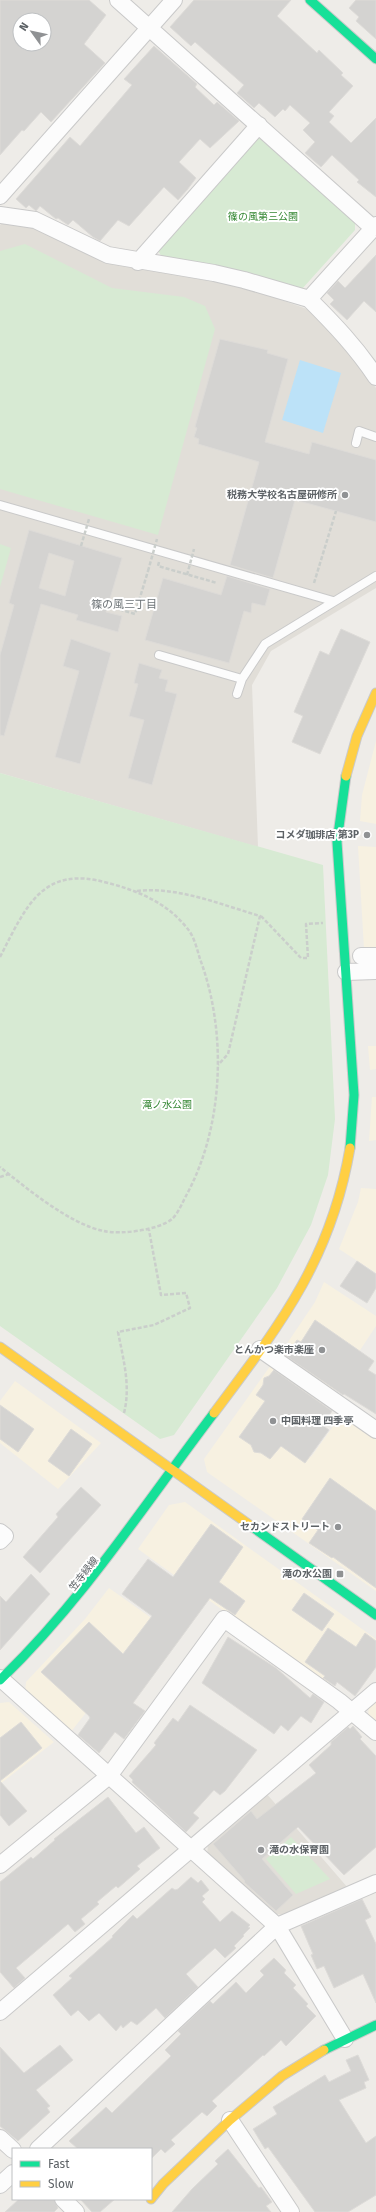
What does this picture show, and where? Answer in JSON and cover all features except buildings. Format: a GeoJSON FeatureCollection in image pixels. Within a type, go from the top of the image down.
{"type":"FeatureCollection","features":[{"type":"Feature","properties":{"kind":"street"},"geometry":{"type":"LineString","coordinates":[[118,0],[375,226],[309,299]]}},
{"type":"Feature","properties":{"kind":"street"},"geometry":{"type":"LineString","coordinates":[[0,196],[174,0]]}},
{"type":"Feature","properties":{"kind":"street"},"geometry":{"type":"LineString","coordinates":[[310,0],[376,59]]}},
{"type":"Feature","properties":{"kind":"street"},"geometry":{"type":"LineString","coordinates":[[138,262],[259,125]]}},
{"type":"Feature","properties":{"kind":"street"},"geometry":{"type":"LineString","coordinates":[[0,214],[35,220],[108,255],[138,262],[221,274],[309,299],[341,330],[360,353],[376,377]]}},
{"type":"Feature","properties":{"kind":"street","name":"笠寺緑線"},"geometry":{"type":"LineString","coordinates":[[0,1679],[53,1628],[95,1578],[300,1292],[330,1226],[341,1195],[353,1127],[354,1095],[337,842],[343,789],[357,736],[376,693]]}},
{"type":"Feature","properties":{"kind":"street"},"geometry":{"type":"LineString","coordinates":[[346,972],[376,971]]}},
{"type":"Feature","properties":{"kind":"street"},"geometry":{"type":"LineString","coordinates":[[0,1347],[376,1615]]}},
{"type":"Feature","properties":{"kind":"street"},"geometry":{"type":"LineString","coordinates":[[260,1349],[376,1430]]}},
{"type":"Feature","properties":{"kind":"street"},"geometry":{"type":"LineString","coordinates":[[0,1532],[5,1536],[0,1541]]}},
{"type":"Feature","properties":{"kind":"street"},"geometry":{"type":"LineString","coordinates":[[0,1865],[109,1776],[224,1619],[339,1701],[376,1732]]}},
{"type":"Feature","properties":{"kind":"street"},"geometry":{"type":"LineString","coordinates":[[0,1679],[277,1926],[345,2039]]}},
{"type":"Feature","properties":{"kind":"street"},"geometry":{"type":"LineString","coordinates":[[0,2012],[376,1691]]}},
{"type":"Feature","properties":{"kind":"street"},"geometry":{"type":"LineString","coordinates":[[39,2148],[277,1926],[376,1883]]}},
{"type":"Feature","properties":{"kind":"street"},"geometry":{"type":"LineString","coordinates":[[152,2198],[163,2184],[230,2120],[282,2076],[345,2039],[376,2026]]}},
{"type":"Feature","properties":{"kind":"street"},"geometry":{"type":"LineString","coordinates":[[230,2120],[291,2212]]}},
{"type":"Feature","properties":{"kind":"street"},"geometry":{"type":"LineString","coordinates":[[0,2138],[12,2149]]}},
{"type":"Feature","properties":{"kind":"street"},"geometry":{"type":"LineString","coordinates":[[0,2185],[12,2174]]}},
{"type":"Feature","properties":{"kind":"street"},"geometry":{"type":"LineString","coordinates":[[64,2200],[76,2212]]}},
{"type":"Feature","properties":{"kind":"street"},"geometry":{"type":"LineString","coordinates":[[144,2208],[150,2200]]}},
{"type":"Feature","properties":{"kind":"lane"},"geometry":{"type":"LineString","coordinates":[[356,444],[359,431],[376,437]]}},
{"type":"Feature","properties":{"kind":"lane"},"geometry":{"type":"LineString","coordinates":[[0,505],[333,601]]}},
{"type":"Feature","properties":{"kind":"lane"},"geometry":{"type":"LineString","coordinates":[[237,694],[242,679],[265,644],[376,576]]}},
{"type":"Feature","properties":{"kind":"lane"},"geometry":{"type":"LineString","coordinates":[[159,655],[242,679]]}},
{"type":"Feature","properties":{"kind":"path"},"geometry":{"type":"LineString","coordinates":[[314,583],[336,511]]}},
{"type":"Feature","properties":{"kind":"path"},"geometry":{"type":"LineString","coordinates":[[81,546],[89,519]]}},
{"type":"Feature","properties":{"kind":"path"},"geometry":{"type":"LineString","coordinates":[[108,606],[135,614],[158,539]]}},
{"type":"Feature","properties":{"kind":"path"},"geometry":{"type":"LineString","coordinates":[[187,575],[194,549]]}},
{"type":"Feature","properties":{"kind":"path"},"geometry":{"type":"LineString","coordinates":[[307,581],[321,584]]}},
{"type":"Feature","properties":{"kind":"path"},"geometry":{"type":"LineString","coordinates":[[0,957],[31,900],[42,889],[57,882],[75,878],[106,882],[136,891],[156,900],[176,916],[189,930],[210,988],[219,1042],[215,1097],[208,1139],[196,1177],[172,1219],[149,1230],[106,1232],[90,1227],[71,1217],[0,1167]]}},
{"type":"Feature","properties":{"kind":"path"},"geometry":{"type":"LineString","coordinates":[[136,891],[154,889],[192,897],[260,916],[301,958],[308,958],[306,924],[330,922]]}},
{"type":"Feature","properties":{"kind":"path"},"geometry":{"type":"LineString","coordinates":[[218,1065],[228,1054],[260,916]]}},
{"type":"Feature","properties":{"kind":"path"},"geometry":{"type":"LineString","coordinates":[[0,1177],[9,1174]]}},
{"type":"Feature","properties":{"kind":"path"},"geometry":{"type":"LineString","coordinates":[[122,1416],[127,1400],[127,1387],[118,1332],[154,1325],[190,1308],[186,1293],[161,1295],[149,1230]]}},
{"type":"Feature","properties":{"kind":"shaded area","name":"税務大学校名古屋研修所"},"geometry":{"type":"Polygon","coordinates":[[[3,222],[35,227],[105,262],[241,286],[307,309],[336,335],[376,388],[376,588],[271,651],[252,685],[258,847],[0,773],[0,225],[3,222]]]}},
{"type":"Feature","properties":{"kind":"shaded area"},"geometry":{"type":"Polygon","coordinates":[[[376,741],[376,824],[360,821],[362,795],[376,741]]]}},
{"type":"Feature","properties":{"kind":"shaded area"},"geometry":{"type":"Polygon","coordinates":[[[358,846],[376,847],[376,949],[364,949],[358,846]]]}},
{"type":"Feature","properties":{"kind":"shaded area"},"geometry":{"type":"Polygon","coordinates":[[[368,1046],[376,1046],[376,1069],[370,1070],[368,1046]]]}},
{"type":"Feature","properties":{"kind":"shaded area"},"geometry":{"type":"Polygon","coordinates":[[[372,1097],[376,1097],[376,1140],[369,1141],[372,1097]]]}},
{"type":"Feature","properties":{"kind":"shaded area"},"geometry":{"type":"Polygon","coordinates":[[[361,1188],[376,1189],[376,1273],[339,1249],[358,1202],[361,1188]]]}},
{"type":"Feature","properties":{"kind":"shaded area"},"geometry":{"type":"Polygon","coordinates":[[[324,1282],[376,1316],[376,1326],[333,1391],[280,1354],[315,1302],[324,1282]]]}},
{"type":"Feature","properties":{"kind":"shaded area"},"geometry":{"type":"Polygon","coordinates":[[[271,1365],[323,1402],[292,1443],[311,1457],[342,1414],[376,1438],[376,1591],[207,1472],[204,1459],[271,1365]]]}},
{"type":"Feature","properties":{"kind":"shaded area"},"geometry":{"type":"Polygon","coordinates":[[[15,1381],[101,1443],[58,1489],[0,1443],[0,1401],[15,1381]]]}},
{"type":"Feature","properties":{"kind":"shaded area"},"geometry":{"type":"Polygon","coordinates":[[[185,1502],[376,1639],[376,1668],[352,1650],[326,1685],[138,1549],[169,1505],[185,1502]]]}},
{"type":"Feature","properties":{"kind":"shaded area"},"geometry":{"type":"Polygon","coordinates":[[[109,1588],[157,1622],[70,1733],[25,1693],[26,1682],[85,1619],[109,1588]]]}},
{"type":"Feature","properties":{"kind":"shaded area"},"geometry":{"type":"Polygon","coordinates":[[[376,1700],[376,1723],[368,1717],[369,1706],[376,1700]]]}},
{"type":"Feature","properties":{"kind":"shaded area"},"geometry":{"type":"Polygon","coordinates":[[[9,1702],[54,1742],[0,1784],[0,1703],[9,1702]]]}},
{"type":"Feature","properties":{"kind":"shaded area","name":"滝の水保育園"},"geometry":{"type":"Polygon","coordinates":[[[266,1793],[348,1888],[283,1915],[270,1913],[207,1857],[208,1843],[266,1793]]]}},
{"type":"Feature","properties":{"kind":"green space","name":"篠の風第三公園"},"geometry":{"type":"Polygon","coordinates":[[[264,138],[355,222],[355,230],[302,289],[163,259],[156,247],[255,139],[264,138]]]}},
{"type":"Feature","properties":{"kind":"green space"},"geometry":{"type":"Polygon","coordinates":[[[25,244],[112,288],[184,297],[205,306],[215,329],[158,535],[0,489],[0,251],[25,244]]]}},
{"type":"Feature","properties":{"kind":"green space"},"geometry":{"type":"Polygon","coordinates":[[[0,544],[11,548],[0,587],[0,544]]]}},
{"type":"Feature","properties":{"kind":"green space","name":"滝ノ水公園"},"geometry":{"type":"Polygon","coordinates":[[[0,773],[323,865],[335,1119],[328,1175],[311,1225],[277,1288],[174,1435],[160,1439],[0,1326],[0,773]]]}},
{"type":"Feature","properties":{"kind":"green space"},"geometry":{"type":"Polygon","coordinates":[[[291,1837],[330,1879],[296,1894],[266,1859],[291,1837]]]}},
{"type":"Feature","properties":{"kind":"water"},"geometry":{"type":"Polygon","coordinates":[[[300,360],[341,373],[323,433],[282,420],[300,360]]]}},
{"type":"Feature","properties":{"kind":"traffic: fast"},"geometry":{"type":"LineString","coordinates":[[310,0],[376,59]]}},
{"type":"Feature","properties":{"kind":"traffic: fast"},"geometry":{"type":"LineString","coordinates":[[346,776],[337,842],[354,1095],[350,1148]]}},
{"type":"Feature","properties":{"kind":"traffic: fast"},"geometry":{"type":"LineString","coordinates":[[0,1680],[59,1617],[86,1584],[214,1413]]}},
{"type":"Feature","properties":{"kind":"traffic: fast"},"geometry":{"type":"LineString","coordinates":[[251,1526],[376,1615]]}},
{"type":"Feature","properties":{"kind":"traffic: fast"},"geometry":{"type":"LineString","coordinates":[[324,2050],[376,2025]]}},
{"type":"Feature","properties":{"kind":"traffic: slow"},"geometry":{"type":"LineString","coordinates":[[346,776],[357,736],[376,693]]}},
{"type":"Feature","properties":{"kind":"traffic: slow"},"geometry":{"type":"LineString","coordinates":[[214,1413],[281,1320],[300,1290],[316,1258],[330,1224],[341,1188],[350,1148]]}},
{"type":"Feature","properties":{"kind":"traffic: slow"},"geometry":{"type":"LineString","coordinates":[[0,1347],[251,1526]]}},
{"type":"Feature","properties":{"kind":"traffic: slow"},"geometry":{"type":"LineString","coordinates":[[152,2198],[163,2184],[230,2120],[282,2076],[324,2050]]}},
{"type":"Feature","properties":{"kind":"place","name":"税務大学校名古屋研修所"},"geometry":{"type":"Point","coordinates":[345,495]}},
{"type":"Feature","properties":{"kind":"place","name":"コメダ珈琲店 第3P"},"geometry":{"type":"Point","coordinates":[367,835]}},
{"type":"Feature","properties":{"kind":"place","name":"とんかつ楽市楽座"},"geometry":{"type":"Point","coordinates":[322,1350]}},
{"type":"Feature","properties":{"kind":"place","name":"中国料理 四季亭"},"geometry":{"type":"Point","coordinates":[273,1421]}},
{"type":"Feature","properties":{"kind":"place","name":"セカンドストリート"},"geometry":{"type":"Point","coordinates":[338,1527]}},
{"type":"Feature","properties":{"kind":"place","name":"滝の水公園"},"geometry":{"type":"Point","coordinates":[340,1574]}},
{"type":"Feature","properties":{"kind":"place","name":"滝の水保育園"},"geometry":{"type":"Point","coordinates":[261,1850]}},
{"type":"Feature","properties":{"kind":"district","name":"篠の風三丁目"},"geometry":{"type":"Point","coordinates":[124,604]}}]}
